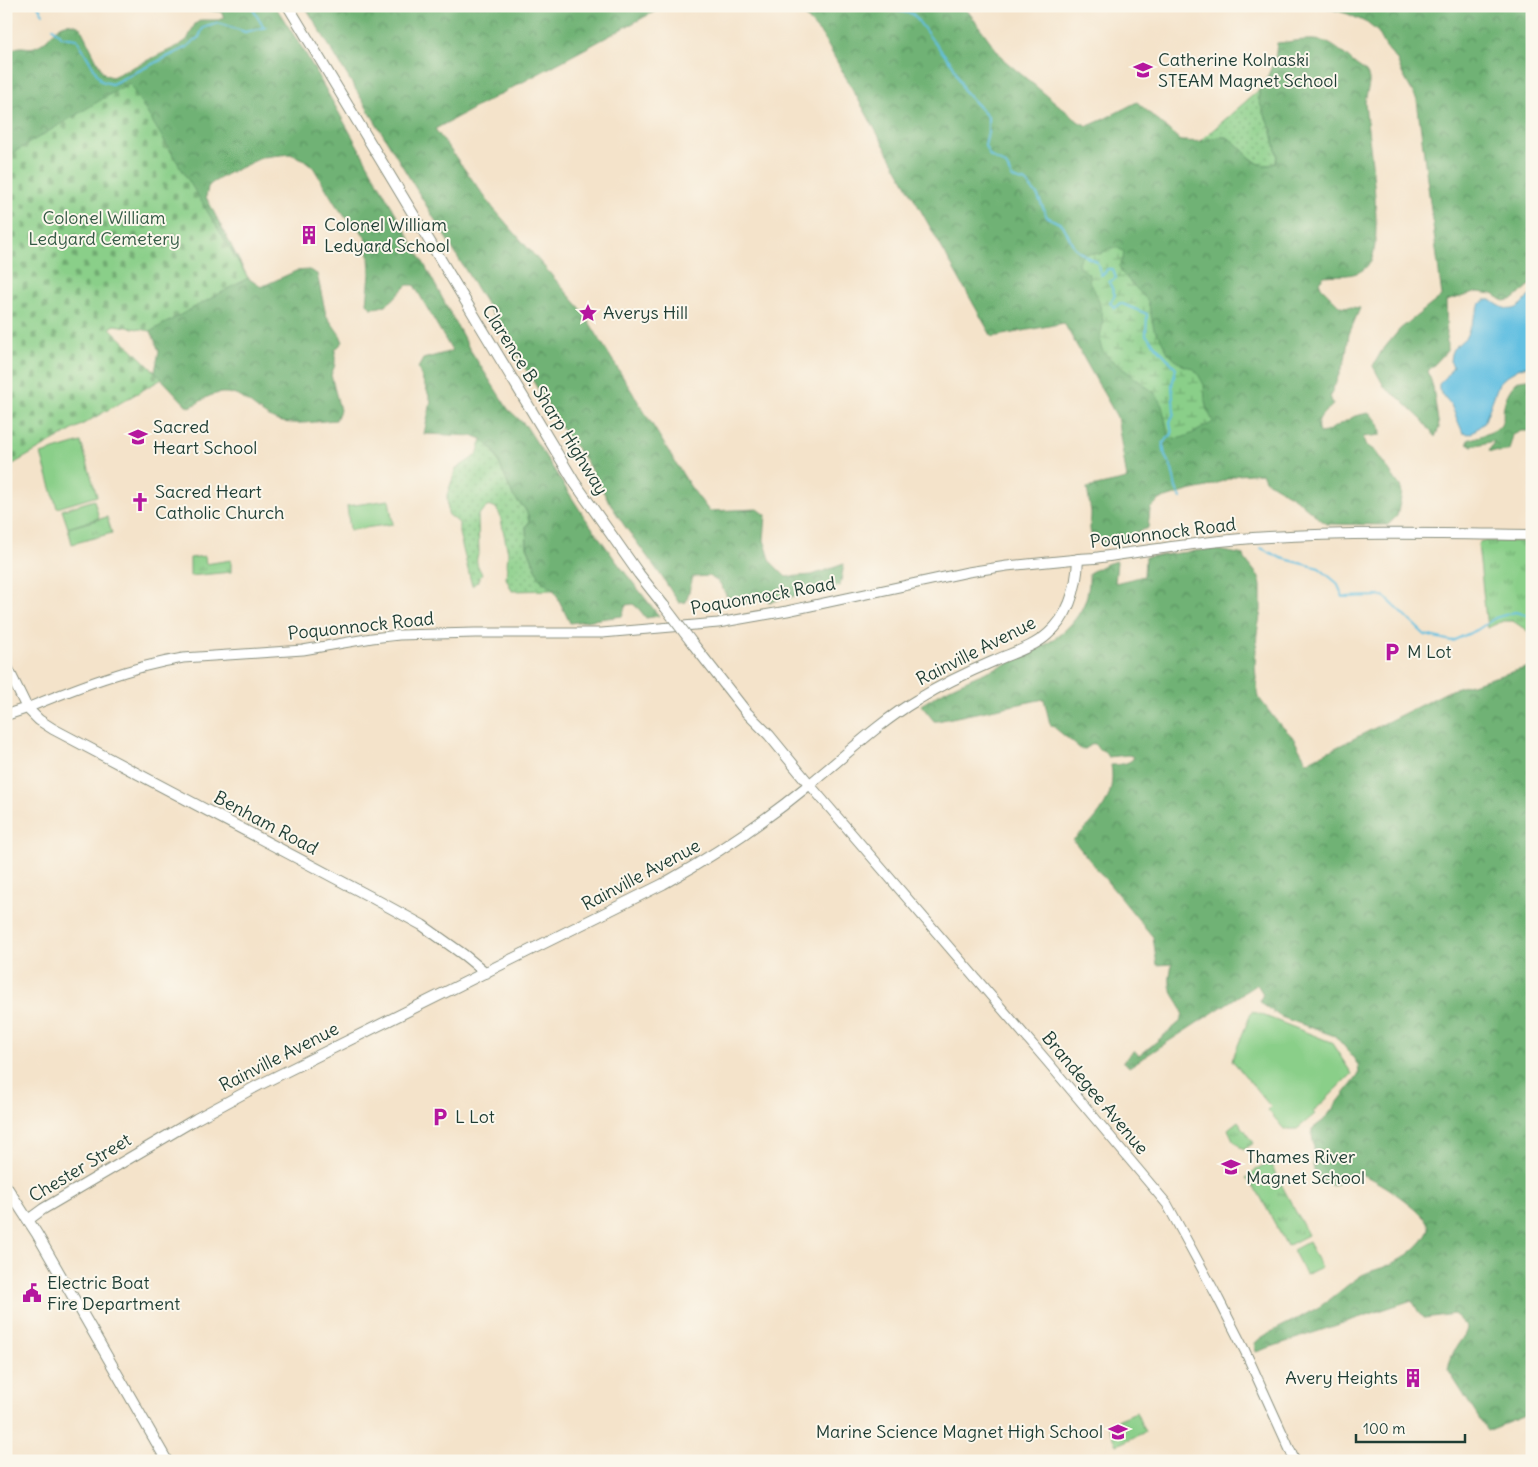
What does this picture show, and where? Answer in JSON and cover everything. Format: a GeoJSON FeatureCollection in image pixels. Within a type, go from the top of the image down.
{"type":"FeatureCollection","features":[{"type":"Feature","properties":{"kind":"main road","name":"Clarence B. Sharp Highway"},"geometry":{"type":"LineString","coordinates":[[288,6],[576,483],[639,574],[693,644],[747,713],[769,735],[810,785]]}},
{"type":"Feature","properties":{"kind":"main road","name":"Poquonnock Road"},"geometry":{"type":"LineString","coordinates":[[1078,559],[1267,537],[1443,534],[1532,535]]}},
{"type":"Feature","properties":{"kind":"main road","name":"Rainville Avenue"},"geometry":{"type":"LineString","coordinates":[[150,1146],[260,1085],[655,888],[728,846],[810,785],[871,734],[915,701],[945,684],[1033,644],[1049,633],[1059,623],[1073,596],[1078,559]]}},
{"type":"Feature","properties":{"kind":"main road"},"geometry":{"type":"LineString","coordinates":[[6,665],[27,708]]}},
{"type":"Feature","properties":{"kind":"main road","name":"Poquonnock Road"},"geometry":{"type":"LineString","coordinates":[[6,715],[27,708]]}},
{"type":"Feature","properties":{"kind":"main road","name":"Benham Road"},"geometry":{"type":"LineString","coordinates":[[27,708],[39,720],[53,729],[422,925],[486,973]]}},
{"type":"Feature","properties":{"kind":"main road","name":"Chester Street"},"geometry":{"type":"LineString","coordinates":[[28,1220],[42,1209],[150,1146]]}},
{"type":"Feature","properties":{"kind":"main road"},"geometry":{"type":"LineString","coordinates":[[6,1186],[28,1220],[167,1461]]}},
{"type":"Feature","properties":{"kind":"street","name":"Poquonnock Road"},"geometry":{"type":"LineString","coordinates":[[27,708],[107,678],[166,661],[184,658],[304,650],[399,635],[602,633],[718,623],[787,611],[968,572],[1078,559]]}},
{"type":"Feature","properties":{"kind":"street","name":"Brandegee Avenue"},"geometry":{"type":"LineString","coordinates":[[810,785],[1167,1204],[1249,1358],[1295,1461]]}},
{"type":"Feature","properties":{"kind":"green space"},"geometry":{"type":"Polygon","coordinates":[[[194,6],[275,6],[304,51],[423,262],[469,348],[508,409],[526,426],[583,515],[659,616],[646,618],[633,604],[626,605],[622,616],[570,623],[554,590],[540,579],[527,546],[526,527],[529,517],[525,509],[513,496],[494,451],[482,439],[474,436],[424,434],[431,401],[418,368],[423,359],[452,351],[414,285],[407,285],[391,301],[383,306],[371,308],[367,303],[370,274],[365,237],[356,223],[346,218],[313,167],[303,159],[290,154],[263,157],[212,183],[208,187],[206,197],[248,278],[261,287],[296,271],[309,270],[317,274],[326,315],[343,342],[335,350],[335,365],[331,375],[340,410],[336,420],[300,423],[278,421],[239,397],[222,393],[207,397],[189,407],[186,405],[155,372],[159,351],[151,331],[198,305],[6,187],[6,52],[19,47],[31,48],[37,46],[43,43],[56,29],[66,24],[72,24],[80,27],[102,71],[112,77],[178,46],[187,40],[195,24],[201,20],[219,20],[224,17],[221,12],[194,6]]]}},
{"type":"Feature","properties":{"kind":"green space"},"geometry":{"type":"Polygon","coordinates":[[[305,6],[665,6],[435,129],[493,208],[581,309],[690,486],[709,511],[758,509],[766,515],[764,540],[771,562],[786,577],[812,575],[844,564],[840,586],[769,602],[762,596],[747,603],[727,597],[720,583],[709,576],[693,577],[686,602],[679,603],[624,525],[586,461],[564,432],[305,6]]]}},
{"type":"Feature","properties":{"kind":"green space"},"geometry":{"type":"Polygon","coordinates":[[[795,6],[964,6],[1004,60],[1079,122],[1088,126],[1137,102],[1181,141],[1199,141],[1225,137],[1234,142],[1255,162],[1268,165],[1276,163],[1277,155],[1272,132],[1259,101],[1259,90],[1266,80],[1275,59],[1277,43],[1305,40],[1326,42],[1365,71],[1369,79],[1365,103],[1375,192],[1376,236],[1374,253],[1369,264],[1359,272],[1348,275],[1324,276],[1319,282],[1321,287],[1340,306],[1360,308],[1349,334],[1345,360],[1330,396],[1333,405],[1319,420],[1318,428],[1319,433],[1326,432],[1355,416],[1368,413],[1376,420],[1381,435],[1363,437],[1365,444],[1375,451],[1400,486],[1402,493],[1397,516],[1388,525],[1326,524],[1295,498],[1265,480],[1262,473],[1238,475],[1207,487],[1159,500],[1150,509],[1148,528],[1132,534],[1130,539],[1120,542],[1095,542],[1090,531],[1091,512],[1087,488],[1127,479],[1117,417],[1064,323],[992,337],[822,35],[795,6]]]}},
{"type":"Feature","properties":{"kind":"green space"},"geometry":{"type":"Polygon","coordinates":[[[1321,6],[1532,6],[1532,285],[1514,299],[1504,301],[1493,294],[1478,292],[1446,301],[1447,351],[1428,371],[1433,387],[1439,428],[1435,437],[1423,421],[1398,397],[1385,388],[1373,366],[1381,352],[1400,329],[1442,296],[1417,100],[1397,60],[1386,47],[1378,32],[1367,23],[1348,14],[1321,6]]]}},
{"type":"Feature","properties":{"kind":"green space","name":"Colonel William Ledyard Cemetery"},"geometry":{"type":"Polygon","coordinates":[[[129,83],[248,278],[151,331],[115,325],[110,328],[162,379],[6,468],[6,157],[129,83]]]}},
{"type":"Feature","properties":{"kind":"green space"},"geometry":{"type":"Polygon","coordinates":[[[1259,90],[1261,105],[1274,138],[1276,163],[1268,167],[1260,165],[1251,158],[1200,141],[1259,90]]]}},
{"type":"Feature","properties":{"kind":"green space"},"geometry":{"type":"Polygon","coordinates":[[[1110,248],[1118,248],[1124,252],[1119,266],[1122,273],[1148,301],[1154,329],[1168,353],[1184,366],[1193,368],[1204,385],[1207,410],[1213,421],[1185,437],[1169,437],[1162,406],[1156,394],[1103,352],[1100,340],[1103,318],[1094,289],[1090,283],[1089,274],[1079,267],[1078,262],[1083,255],[1089,253],[1100,254],[1110,248]]]}},
{"type":"Feature","properties":{"kind":"green space"},"geometry":{"type":"Polygon","coordinates":[[[1532,379],[1532,431],[1521,431],[1513,435],[1509,450],[1501,452],[1489,451],[1494,441],[1472,446],[1467,443],[1468,440],[1498,428],[1502,423],[1507,395],[1520,380],[1532,379]]]}},
{"type":"Feature","properties":{"kind":"green space"},"geometry":{"type":"Polygon","coordinates":[[[482,439],[494,451],[513,496],[525,509],[529,517],[526,527],[527,546],[540,579],[554,590],[512,591],[506,578],[508,553],[500,515],[496,508],[492,506],[487,507],[478,515],[479,553],[477,561],[482,574],[472,586],[459,533],[459,523],[448,514],[447,495],[456,469],[477,455],[482,439]]]}},
{"type":"Feature","properties":{"kind":"green space"},"geometry":{"type":"Polygon","coordinates":[[[81,442],[97,496],[57,508],[41,454],[81,442]]]}},
{"type":"Feature","properties":{"kind":"green space"},"geometry":{"type":"Polygon","coordinates":[[[94,500],[99,518],[68,528],[62,510],[94,500]]]}},
{"type":"Feature","properties":{"kind":"green space"},"geometry":{"type":"Polygon","coordinates":[[[389,500],[393,524],[350,530],[347,506],[389,500]]]}},
{"type":"Feature","properties":{"kind":"green space"},"geometry":{"type":"Polygon","coordinates":[[[107,517],[112,533],[72,544],[68,528],[107,517]]]}},
{"type":"Feature","properties":{"kind":"green space"},"geometry":{"type":"Polygon","coordinates":[[[1481,541],[1532,542],[1532,634],[1513,621],[1503,621],[1487,628],[1478,544],[1481,541]]]}},
{"type":"Feature","properties":{"kind":"green space"},"geometry":{"type":"Polygon","coordinates":[[[1213,549],[1244,555],[1259,577],[1261,611],[1257,633],[1255,665],[1259,698],[1274,718],[1292,736],[1307,762],[1451,690],[1532,666],[1532,1413],[1487,1431],[1448,1370],[1453,1352],[1467,1328],[1454,1314],[1424,1318],[1412,1300],[1256,1352],[1254,1347],[1260,1338],[1319,1307],[1362,1275],[1388,1266],[1402,1258],[1419,1245],[1429,1229],[1421,1214],[1411,1205],[1374,1180],[1353,1173],[1333,1186],[1320,1179],[1314,1172],[1312,1129],[1324,1120],[1355,1080],[1359,1074],[1358,1065],[1335,1036],[1281,1017],[1262,1004],[1260,1000],[1263,994],[1257,984],[1129,1067],[1123,1061],[1134,1050],[1139,1056],[1180,1022],[1182,1017],[1181,1007],[1173,994],[1170,984],[1172,964],[1157,965],[1153,937],[1073,840],[1103,808],[1111,788],[1111,765],[1128,762],[1133,759],[1132,756],[1108,757],[1094,743],[1082,750],[1050,724],[1044,699],[937,721],[934,721],[921,705],[954,686],[1026,655],[1064,631],[1078,615],[1087,596],[1089,573],[1106,564],[1117,561],[1115,583],[1144,576],[1145,557],[1213,549]]]}},
{"type":"Feature","properties":{"kind":"green space"},"geometry":{"type":"Polygon","coordinates":[[[205,556],[206,564],[231,560],[231,572],[190,576],[190,558],[205,556]]]}},
{"type":"Feature","properties":{"kind":"green space"},"geometry":{"type":"Polygon","coordinates":[[[1252,1011],[1331,1042],[1352,1074],[1313,1112],[1315,1114],[1297,1129],[1284,1129],[1268,1110],[1271,1107],[1232,1060],[1252,1011]]]}},
{"type":"Feature","properties":{"kind":"green space"},"geometry":{"type":"Polygon","coordinates":[[[1238,1121],[1254,1143],[1243,1150],[1233,1140],[1228,1129],[1238,1121]]]}},
{"type":"Feature","properties":{"kind":"green space"},"geometry":{"type":"Polygon","coordinates":[[[1270,1163],[1308,1235],[1287,1246],[1259,1194],[1246,1178],[1254,1171],[1270,1163]]]}},
{"type":"Feature","properties":{"kind":"green space"},"geometry":{"type":"Polygon","coordinates":[[[1308,1242],[1321,1267],[1306,1275],[1293,1250],[1308,1242]]]}},
{"type":"Feature","properties":{"kind":"green space"},"geometry":{"type":"Polygon","coordinates":[[[1136,1412],[1145,1432],[1117,1445],[1108,1424],[1136,1412]]]}},
{"type":"Feature","properties":{"kind":"water"},"geometry":{"type":"Polygon","coordinates":[[[1529,296],[1532,297],[1532,365],[1520,368],[1499,383],[1484,423],[1470,434],[1463,433],[1451,405],[1439,390],[1439,384],[1453,366],[1450,361],[1453,349],[1466,337],[1480,304],[1485,300],[1491,300],[1502,307],[1511,309],[1520,306],[1529,296]]]}},
{"type":"Feature","properties":{"kind":"waterway"},"geometry":{"type":"LineString","coordinates":[[38,6],[43,14]]}},
{"type":"Feature","properties":{"kind":"waterway"},"geometry":{"type":"LineString","coordinates":[[251,6],[264,28]]}},
{"type":"Feature","properties":{"kind":"waterway"},"geometry":{"type":"LineString","coordinates":[[328,11],[344,6]]}},
{"type":"Feature","properties":{"kind":"waterway"},"geometry":{"type":"LineString","coordinates":[[890,6],[894,10],[913,14],[953,65],[964,91],[988,117],[988,132],[985,146],[990,156],[1006,165],[1012,178],[1026,182],[1038,196],[1047,217],[1063,225],[1074,247],[1097,262],[1101,275],[1107,269],[1113,269],[1116,278],[1109,282],[1115,295],[1110,303],[1115,308],[1120,303],[1147,314],[1146,335],[1176,368],[1172,385],[1174,413],[1170,422],[1172,434],[1163,443],[1165,456],[1172,469],[1176,488],[1181,498]]}},
{"type":"Feature","properties":{"kind":"waterway"},"geometry":{"type":"LineString","coordinates":[[53,28],[62,37],[77,39],[101,81],[112,84],[187,47],[199,37],[203,28],[218,23],[245,32],[266,27]]}},
{"type":"Feature","properties":{"kind":"waterway"},"geometry":{"type":"LineString","coordinates":[[1261,548],[1281,558],[1319,568],[1337,583],[1343,597],[1384,596],[1425,635],[1452,641],[1477,630],[1495,618],[1515,612],[1532,616]]}},
{"type":"Feature","properties":{"kind":"place","name":"Catherine Kolnaski STEAM Magnet School"},"geometry":{"type":"Point","coordinates":[1143,70]}},
{"type":"Feature","properties":{"kind":"place","name":"Colonel William Ledyard School"},"geometry":{"type":"Point","coordinates":[309,235]}},
{"type":"Feature","properties":{"kind":"place","name":"Averys Hill"},"geometry":{"type":"Point","coordinates":[588,313]}},
{"type":"Feature","properties":{"kind":"place","name":"Sacred Heart School"},"geometry":{"type":"Point","coordinates":[138,437]}},
{"type":"Feature","properties":{"kind":"place","name":"Sacred Heart Catholic Church"},"geometry":{"type":"Point","coordinates":[140,502]}},
{"type":"Feature","properties":{"kind":"place","name":"M Lot"},"geometry":{"type":"Point","coordinates":[1392,652]}},
{"type":"Feature","properties":{"kind":"place","name":"L Lot"},"geometry":{"type":"Point","coordinates":[440,1117]}},
{"type":"Feature","properties":{"kind":"place","name":"Thames River Magnet School"},"geometry":{"type":"Point","coordinates":[1231,1167]}},
{"type":"Feature","properties":{"kind":"place","name":"Electric Boat Fire Department"},"geometry":{"type":"Point","coordinates":[32,1293]}},
{"type":"Feature","properties":{"kind":"place","name":"Avery Heights"},"geometry":{"type":"Point","coordinates":[1413,1378]}},
{"type":"Feature","properties":{"kind":"place","name":"Marine Science Magnet High School"},"geometry":{"type":"Point","coordinates":[1118,1432]}}]}
